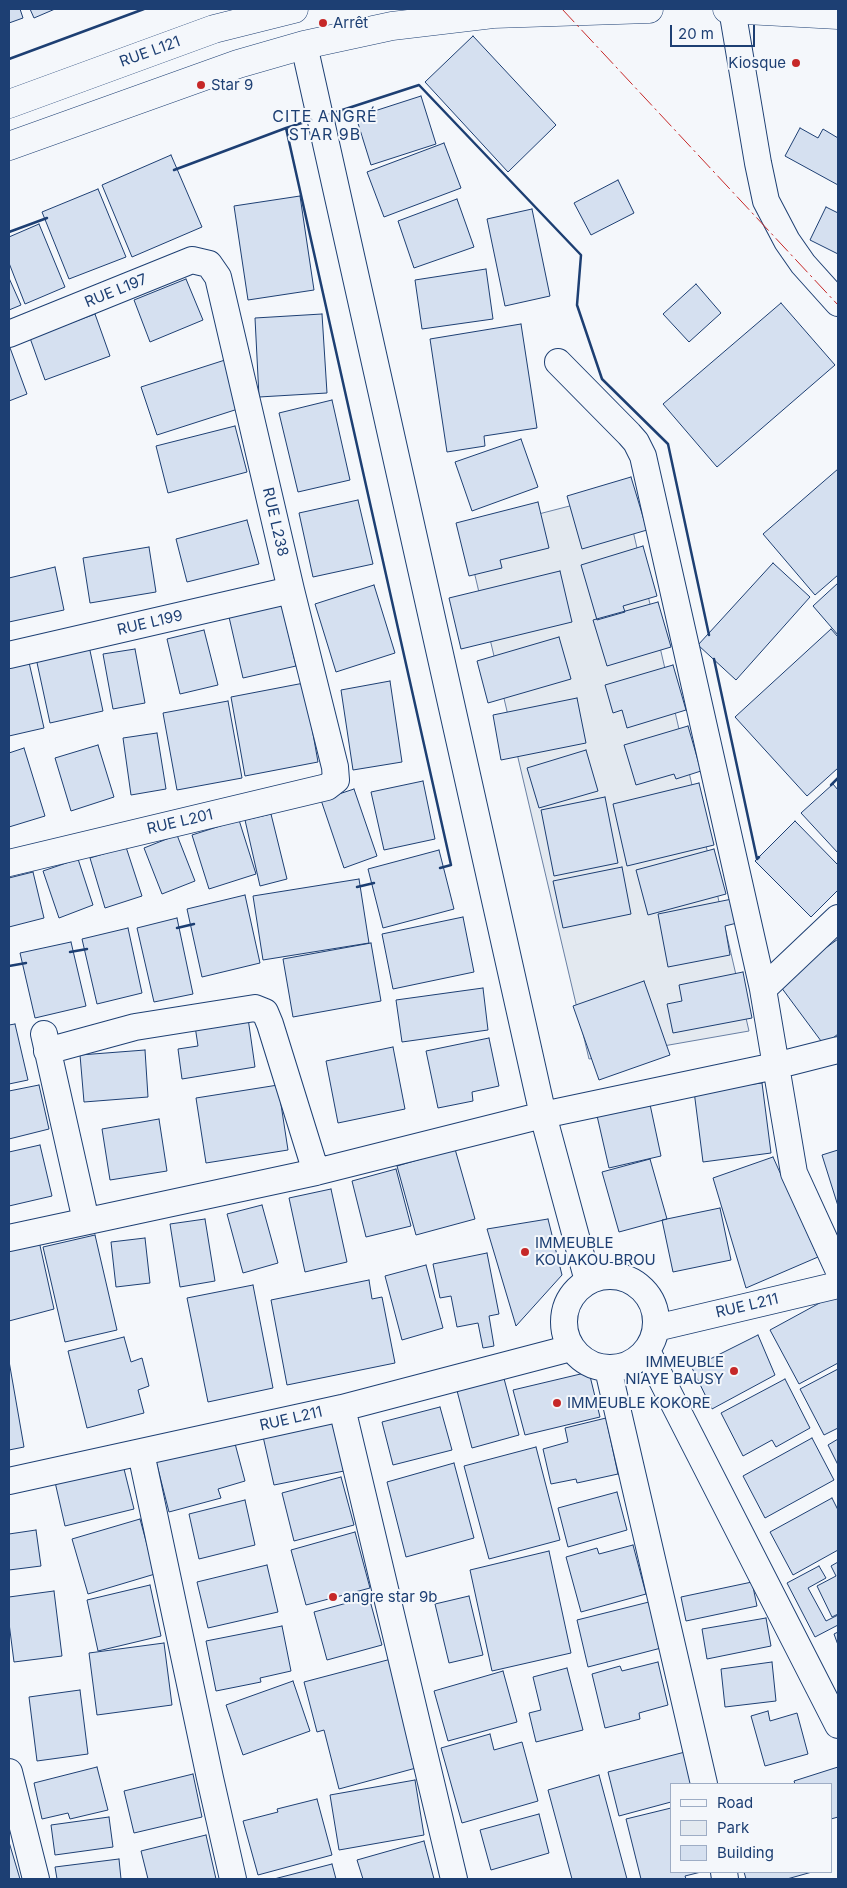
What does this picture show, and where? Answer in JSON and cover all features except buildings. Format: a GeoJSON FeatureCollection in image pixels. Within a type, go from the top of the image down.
{"type":"FeatureCollection","features":[{"type":"Feature","properties":{"kind":"main road","name":"RUE L121"},"geometry":{"type":"LineString","coordinates":[[9,104],[214,29],[294,9]]}},
{"type":"Feature","properties":{"kind":"main road"},"geometry":{"type":"LineString","coordinates":[[9,146],[238,64],[304,45],[392,26],[493,14],[649,9]]}},
{"type":"Feature","properties":{"kind":"main road"},"geometry":{"type":"LineString","coordinates":[[727,9],[838,15]]}},
{"type":"Feature","properties":{"kind":"street"},"geometry":{"type":"LineString","coordinates":[[732,9],[753,138],[766,201],[787,241],[802,264],[838,303]]}},
{"type":"Feature","properties":{"kind":"street"},"geometry":{"type":"LineString","coordinates":[[304,45],[542,1115],[588,1281]]}},
{"type":"Feature","properties":{"kind":"street","name":"RUE L197"},"geometry":{"type":"LineString","coordinates":[[9,334],[192,260],[209,264],[218,277]]}},
{"type":"Feature","properties":{"kind":"street","name":"RUE L238"},"geometry":{"type":"LineString","coordinates":[[218,277],[291,590],[335,767]]}},
{"type":"Feature","properties":{"kind":"street"},"geometry":{"type":"LineString","coordinates":[[558,362],[629,434],[636,442],[643,456],[763,989],[794,1173],[838,1269]]}},
{"type":"Feature","properties":{"kind":"street","name":"RUE L199"},"geometry":{"type":"LineString","coordinates":[[9,655],[291,590]]}},
{"type":"Feature","properties":{"kind":"street","name":"RUE L201"},"geometry":{"type":"LineString","coordinates":[[9,863],[327,787],[336,780],[335,767]]}},
{"type":"Feature","properties":{"kind":"street"},"geometry":{"type":"LineString","coordinates":[[763,989],[838,918]]}},
{"type":"Feature","properties":{"kind":"street"},"geometry":{"type":"LineString","coordinates":[[86,1221],[46,1042],[254,1008],[265,1012],[316,1172]]}},
{"type":"Feature","properties":{"kind":"street"},"geometry":{"type":"LineString","coordinates":[[9,1238],[316,1172],[542,1115],[775,1066],[838,1050]]}},
{"type":"Feature","properties":{"kind":"street"},"geometry":{"type":"LineString","coordinates":[[604,1276],[621,1276],[636,1283],[648,1296],[655,1311],[651,1339],[636,1361],[623,1367],[608,1369],[594,1366],[580,1359],[570,1348],[564,1334],[563,1318],[567,1304],[575,1290],[588,1281],[604,1276]]}},
{"type":"Feature","properties":{"kind":"street","name":"RUE L211"},"geometry":{"type":"LineString","coordinates":[[651,1339],[838,1285]]}},
{"type":"Feature","properties":{"kind":"street"},"geometry":{"type":"LineString","coordinates":[[651,1339],[838,1725]]}},
{"type":"Feature","properties":{"kind":"street","name":"RUE L211"},"geometry":{"type":"LineString","coordinates":[[9,1481],[342,1408],[570,1348]]}},
{"type":"Feature","properties":{"kind":"street"},"geometry":{"type":"LineString","coordinates":[[608,1369],[704,1783]]}},
{"type":"Feature","properties":{"kind":"street"},"geometry":{"type":"LineString","coordinates":[[342,1408],[454,1879]]}},
{"type":"Feature","properties":{"kind":"street"},"geometry":{"type":"LineString","coordinates":[[141,1453],[233,1879]]}},
{"type":"Feature","properties":{"kind":"street"},"geometry":{"type":"LineString","coordinates":[[9,1772],[36,1879]]}},
{"type":"Feature","properties":{"kind":"green space"},"geometry":{"type":"Polygon","coordinates":[[[624,492],[749,1031],[589,1059],[465,533],[624,492]]]}},
{"type":"Feature","properties":{"kind":"wall"},"geometry":{"type":"LineString","coordinates":[[9,59],[144,9]]}},
{"type":"Feature","properties":{"kind":"wall"},"geometry":{"type":"LineString","coordinates":[[330,114],[419,85],[581,255],[577,305],[602,379],[668,444],[709,635]]}},
{"type":"Feature","properties":{"kind":"wall"},"geometry":{"type":"LineString","coordinates":[[311,120],[286,128],[451,865],[440,868]]}},
{"type":"Feature","properties":{"kind":"wall"},"geometry":{"type":"LineString","coordinates":[[174,170],[286,128],[287,130]]}},
{"type":"Feature","properties":{"kind":"wall"},"geometry":{"type":"LineString","coordinates":[[9,232],[47,218]]}},
{"type":"Feature","properties":{"kind":"wall"},"geometry":{"type":"LineString","coordinates":[[714,659],[757,859],[759,857]]}},
{"type":"Feature","properties":{"kind":"wall"},"geometry":{"type":"LineString","coordinates":[[831,785],[838,778]]}},
{"type":"Feature","properties":{"kind":"wall"},"geometry":{"type":"LineString","coordinates":[[357,887],[374,883]]}},
{"type":"Feature","properties":{"kind":"wall"},"geometry":{"type":"LineString","coordinates":[[177,928],[194,924]]}},
{"type":"Feature","properties":{"kind":"wall"},"geometry":{"type":"LineString","coordinates":[[70,952],[87,949]]}},
{"type":"Feature","properties":{"kind":"wall"},"geometry":{"type":"LineString","coordinates":[[9,966],[26,963]]}},
{"type":"Feature","properties":{"kind":"power"},"geometry":{"type":"LineString","coordinates":[[562,9],[838,305]]}},
{"type":"Feature","properties":{"kind":"place","name":"Arrêt"},"geometry":{"type":"Point","coordinates":[323,23]}},
{"type":"Feature","properties":{"kind":"place","name":"Kiosque"},"geometry":{"type":"Point","coordinates":[796,63]}},
{"type":"Feature","properties":{"kind":"place","name":"Star 9"},"geometry":{"type":"Point","coordinates":[201,85]}},
{"type":"Feature","properties":{"kind":"place","name":"IMMEUBLE KOUAKOU BROU"},"geometry":{"type":"Point","coordinates":[525,1252]}},
{"type":"Feature","properties":{"kind":"place","name":"IMMEUBLE NIAYE BAUSY"},"geometry":{"type":"Point","coordinates":[734,1371]}},
{"type":"Feature","properties":{"kind":"place","name":"IMMEUBLE KOKORE"},"geometry":{"type":"Point","coordinates":[557,1403]}},
{"type":"Feature","properties":{"kind":"place","name":"angre star 9b"},"geometry":{"type":"Point","coordinates":[333,1597]}},
{"type":"Feature","properties":{"kind":"district","name":"CITE ANGRÉ STAR 9B"},"geometry":{"type":"Point","coordinates":[325,126]}}]}
